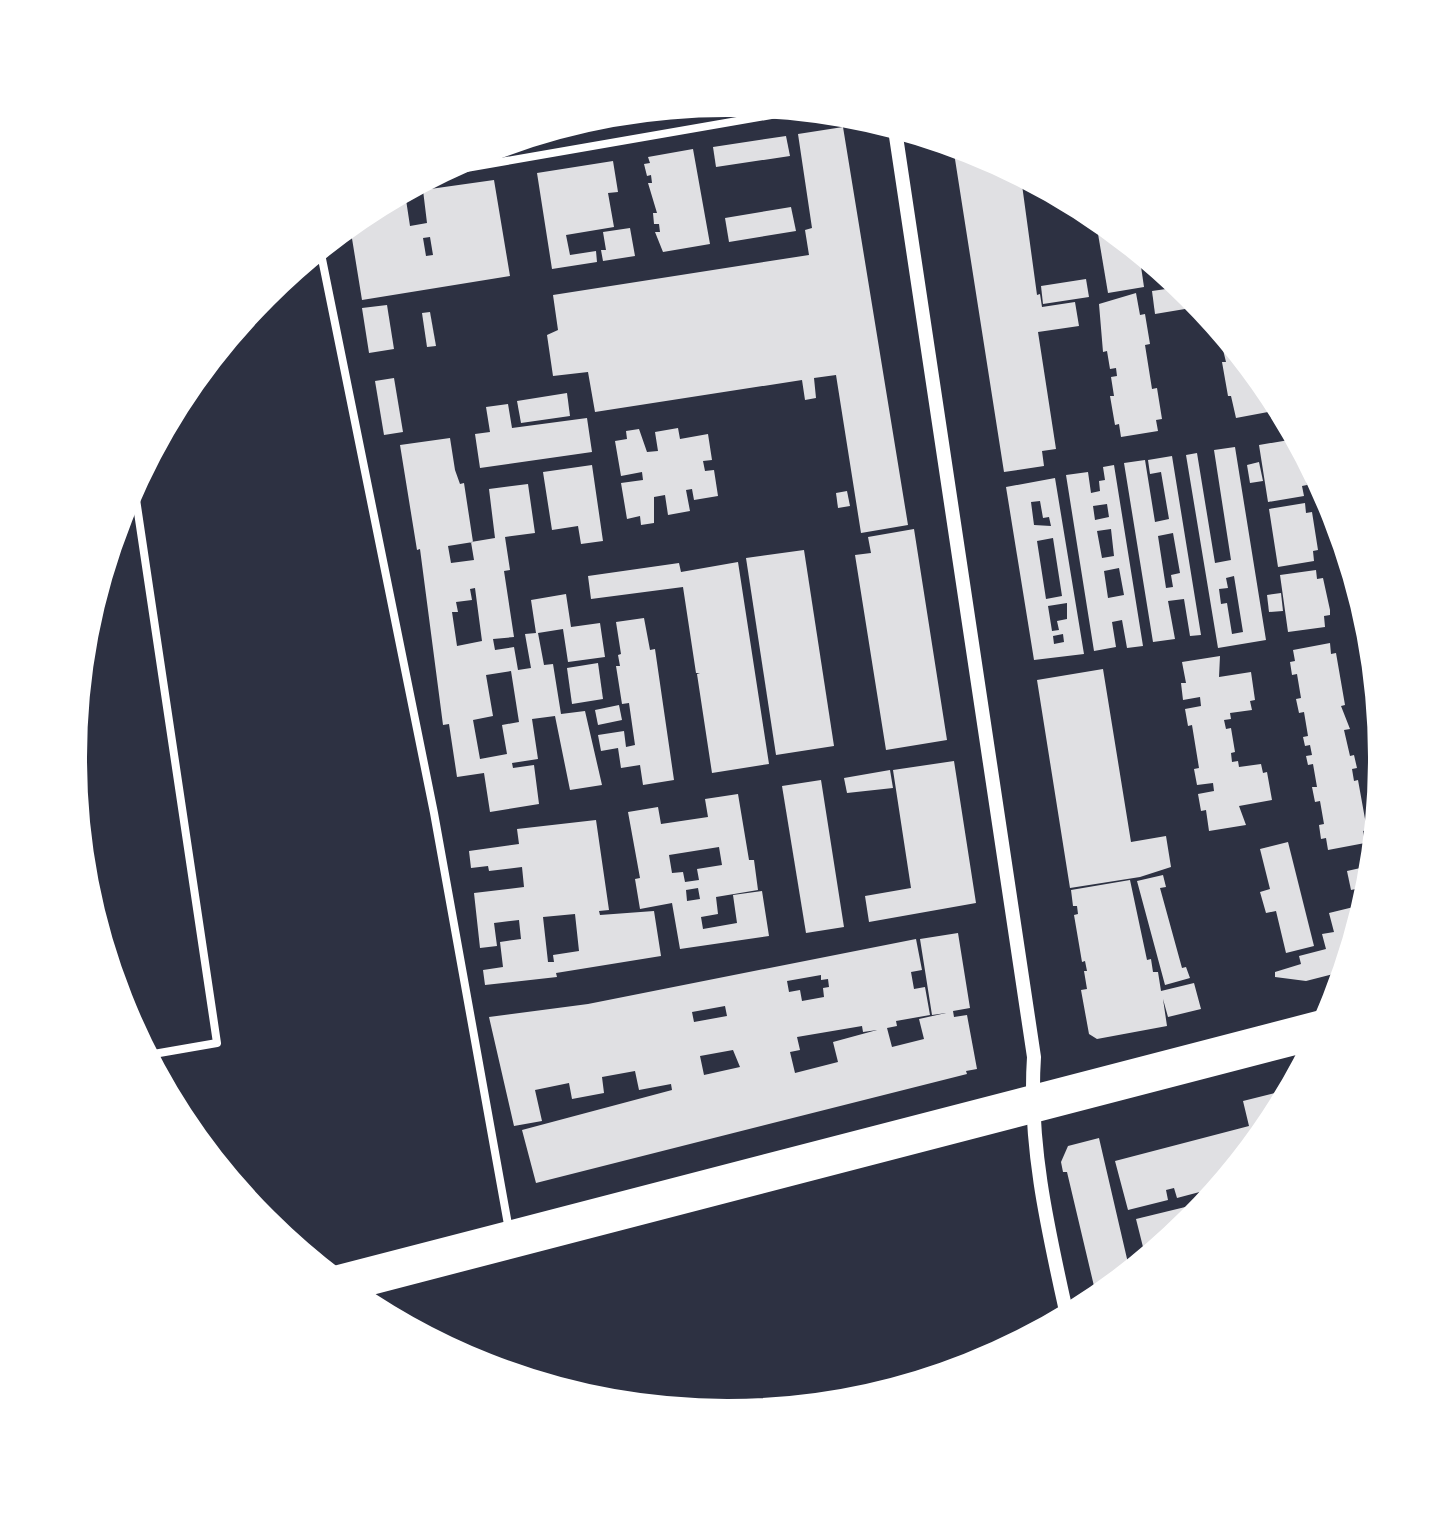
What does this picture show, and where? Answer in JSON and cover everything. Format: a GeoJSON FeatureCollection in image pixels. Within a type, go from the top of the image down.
{"type":"FeatureCollection","features":[{"type":"Feature","properties":{"kind":"main road"},"geometry":{"type":"LineString","coordinates":[[359,1288],[1033,1105],[1316,1022]]}},
{"type":"Feature","properties":{"kind":"main road"},"geometry":{"type":"LineString","coordinates":[[341,1274],[509,1231],[1307,1042]]}},
{"type":"Feature","properties":{"kind":"street"},"geometry":{"type":"LineString","coordinates":[[467,168],[774,114]]}},
{"type":"Feature","properties":{"kind":"street"},"geometry":{"type":"LineString","coordinates":[[896,134],[1034,1057],[1033,1105],[1041,1200],[1065,1308]]}},
{"type":"Feature","properties":{"kind":"street"},"geometry":{"type":"LineString","coordinates":[[322,257],[431,797],[509,1231]]}},
{"type":"Feature","properties":{"kind":"street"},"geometry":{"type":"LineString","coordinates":[[136,500],[217,1043],[154,1054]]}},
{"type":"Feature","properties":{"kind":"building"},"geometry":{"type":"Polygon","coordinates":[[[843,127],[908,525],[861,533],[836,375],[814,378],[816,398],[805,400],[802,380],[595,412],[588,372],[553,376],[547,335],[558,330],[553,295],[809,255],[805,230],[812,228],[798,134],[843,127]]]}},
{"type":"Feature","properties":{"kind":"building"},"geometry":{"type":"Polygon","coordinates":[[[786,136],[790,156],[716,167],[713,147],[786,136]]]}},
{"type":"Feature","properties":{"kind":"building"},"geometry":{"type":"Polygon","coordinates":[[[693,149],[710,244],[663,252],[655,232],[660,232],[659,224],[654,224],[653,213],[657,213],[648,183],[652,183],[651,175],[647,176],[644,164],[650,163],[648,157],[693,149]]]}},
{"type":"Feature","properties":{"kind":"building"},"geometry":{"type":"Polygon","coordinates":[[[954,154],[1022,184],[1037,295],[1040,294],[1042,307],[1075,302],[1079,326],[1038,332],[1056,449],[1042,451],[1044,466],[1004,472],[954,154]]]}},
{"type":"Feature","properties":{"kind":"building"},"geometry":{"type":"Polygon","coordinates":[[[613,161],[618,192],[608,193],[614,227],[566,235],[570,255],[596,251],[597,262],[552,269],[537,173],[613,161]]]}},
{"type":"Feature","properties":{"kind":"building"},"geometry":{"type":"Polygon","coordinates":[[[494,180],[510,276],[362,300],[351,234],[406,199],[410,226],[427,223],[423,190],[494,180]],[[430,237],[423,238],[426,256],[433,255],[430,237]]]}},
{"type":"Feature","properties":{"kind":"building"},"geometry":{"type":"Polygon","coordinates":[[[791,207],[796,231],[729,242],[725,218],[791,207]]]}},
{"type":"Feature","properties":{"kind":"building"},"geometry":{"type":"Polygon","coordinates":[[[630,228],[635,256],[603,261],[601,250],[606,250],[603,232],[630,228]]]}},
{"type":"Feature","properties":{"kind":"building"},"geometry":{"type":"Polygon","coordinates":[[[1097,229],[1140,263],[1144,287],[1108,293],[1097,229]]]}},
{"type":"Feature","properties":{"kind":"building"},"geometry":{"type":"Polygon","coordinates":[[[1086,279],[1089,297],[1043,304],[1041,286],[1086,279]]]}},
{"type":"Feature","properties":{"kind":"building"},"geometry":{"type":"Polygon","coordinates":[[[1170,288],[1190,308],[1155,314],[1152,291],[1170,288]]]}},
{"type":"Feature","properties":{"kind":"building"},"geometry":{"type":"Polygon","coordinates":[[[1136,293],[1140,315],[1145,314],[1150,344],[1145,345],[1152,389],[1157,388],[1162,419],[1156,420],[1158,431],[1121,437],[1119,424],[1115,425],[1110,396],[1114,396],[1111,377],[1117,376],[1116,368],[1110,369],[1107,351],[1103,352],[1099,304],[1136,293]]]}},
{"type":"Feature","properties":{"kind":"building"},"geometry":{"type":"Polygon","coordinates":[[[387,305],[394,349],[369,353],[362,308],[387,305]]]}},
{"type":"Feature","properties":{"kind":"building"},"geometry":{"type":"Polygon","coordinates":[[[430,312],[436,346],[427,347],[422,313],[430,312]]]}},
{"type":"Feature","properties":{"kind":"building"},"geometry":{"type":"Polygon","coordinates":[[[1221,342],[1272,411],[1236,418],[1231,396],[1228,396],[1222,362],[1226,362],[1221,342]]]}},
{"type":"Feature","properties":{"kind":"building"},"geometry":{"type":"Polygon","coordinates":[[[394,378],[403,432],[384,435],[375,381],[394,378]]]}},
{"type":"Feature","properties":{"kind":"building"},"geometry":{"type":"Polygon","coordinates":[[[567,393],[570,416],[521,423],[517,401],[567,393]]]}},
{"type":"Feature","properties":{"kind":"building"},"geometry":{"type":"Polygon","coordinates":[[[508,404],[512,428],[587,418],[592,452],[480,468],[475,434],[490,432],[486,407],[508,404]]]}},
{"type":"Feature","properties":{"kind":"building"},"geometry":{"type":"Polygon","coordinates":[[[678,428],[680,439],[708,434],[712,460],[703,461],[705,471],[714,470],[718,496],[694,500],[692,489],[686,490],[690,511],[668,515],[665,495],[654,497],[654,523],[641,525],[640,516],[627,519],[621,483],[643,480],[642,472],[621,476],[615,441],[627,439],[626,431],[639,429],[647,452],[658,451],[655,432],[678,428]]]}},
{"type":"Feature","properties":{"kind":"building"},"geometry":{"type":"Polygon","coordinates":[[[450,438],[455,470],[460,484],[464,483],[473,542],[495,538],[489,489],[528,484],[535,533],[505,537],[510,570],[504,571],[514,637],[493,639],[495,650],[514,647],[518,670],[531,668],[525,634],[536,633],[531,600],[566,594],[571,627],[600,623],[605,657],[568,662],[563,629],[538,633],[544,665],[553,664],[561,714],[585,711],[602,785],[570,790],[555,716],[532,719],[538,759],[512,763],[513,768],[534,765],[539,804],[490,812],[484,773],[457,777],[449,724],[443,725],[420,549],[417,550],[400,445],[450,438]],[[471,542],[448,546],[451,563],[474,560],[471,542]],[[475,588],[470,589],[472,600],[456,602],[458,612],[452,612],[457,646],[482,641],[475,588]],[[511,671],[486,675],[493,716],[473,720],[480,759],[507,754],[502,725],[519,722],[511,671]]]}},
{"type":"Feature","properties":{"kind":"building"},"geometry":{"type":"Polygon","coordinates":[[[1289,440],[1305,472],[1307,485],[1302,486],[1304,496],[1268,502],[1259,445],[1289,440]]]}},
{"type":"Feature","properties":{"kind":"building"},"geometry":{"type":"Polygon","coordinates":[[[1235,447],[1266,640],[1218,648],[1186,455],[1197,453],[1215,563],[1231,560],[1214,450],[1235,447]],[[1234,576],[1226,578],[1228,588],[1219,589],[1221,604],[1227,603],[1232,634],[1243,632],[1234,576]]]}},
{"type":"Feature","properties":{"kind":"building"},"geometry":{"type":"Polygon","coordinates":[[[1172,456],[1201,635],[1190,636],[1184,599],[1168,601],[1175,639],[1153,642],[1124,463],[1145,460],[1155,522],[1169,519],[1161,472],[1150,474],[1148,460],[1172,456]],[[1173,533],[1158,536],[1166,588],[1173,587],[1171,575],[1180,573],[1173,533]]]}},
{"type":"Feature","properties":{"kind":"building"},"geometry":{"type":"Polygon","coordinates":[[[1259,462],[1263,481],[1250,483],[1247,465],[1259,462]]]}},
{"type":"Feature","properties":{"kind":"building"},"geometry":{"type":"Polygon","coordinates":[[[592,465],[603,541],[581,544],[578,526],[552,530],[543,472],[592,465]]]}},
{"type":"Feature","properties":{"kind":"building"},"geometry":{"type":"Polygon","coordinates":[[[1114,465],[1143,646],[1127,648],[1122,620],[1112,622],[1116,647],[1094,651],[1066,475],[1088,472],[1091,493],[1100,491],[1099,481],[1105,480],[1103,467],[1114,465]],[[1107,504],[1093,506],[1095,520],[1109,517],[1107,504]],[[1111,529],[1097,531],[1102,558],[1114,556],[1111,529]],[[1119,568],[1104,571],[1108,598],[1124,595],[1119,568]]]}},
{"type":"Feature","properties":{"kind":"building"},"geometry":{"type":"Polygon","coordinates":[[[1055,478],[1084,654],[1034,660],[1006,487],[1055,478]],[[1040,501],[1031,502],[1034,525],[1051,526],[1049,517],[1043,518],[1040,501]],[[1053,538],[1037,541],[1046,599],[1062,596],[1053,538]],[[1067,603],[1048,606],[1052,631],[1059,630],[1057,621],[1067,619],[1067,603]],[[1063,634],[1053,636],[1054,644],[1064,642],[1063,634]]]}},
{"type":"Feature","properties":{"kind":"building"},"geometry":{"type":"Polygon","coordinates":[[[847,491],[850,506],[838,508],[836,493],[847,491]]]}},
{"type":"Feature","properties":{"kind":"building"},"geometry":{"type":"Polygon","coordinates":[[[1305,503],[1306,513],[1312,512],[1318,550],[1313,551],[1314,561],[1278,567],[1269,509],[1305,503]]]}},
{"type":"Feature","properties":{"kind":"building"},"geometry":{"type":"Polygon","coordinates":[[[914,529],[947,740],[886,750],[855,555],[871,553],[868,537],[914,529]]]}},
{"type":"Feature","properties":{"kind":"building"},"geometry":{"type":"Polygon","coordinates":[[[804,550],[834,746],[776,755],[746,558],[804,550]]]}},
{"type":"Feature","properties":{"kind":"building"},"geometry":{"type":"Polygon","coordinates":[[[738,562],[769,764],[712,773],[697,674],[700,673],[696,673],[683,587],[591,599],[588,576],[679,563],[681,572],[738,562]]]}},
{"type":"Feature","properties":{"kind":"building"},"geometry":{"type":"Polygon","coordinates":[[[1316,570],[1317,579],[1323,578],[1330,610],[1330,615],[1324,616],[1325,627],[1288,632],[1280,575],[1316,570]]]}},
{"type":"Feature","properties":{"kind":"building"},"geometry":{"type":"Polygon","coordinates":[[[1281,593],[1283,611],[1269,612],[1267,595],[1281,593]]]}},
{"type":"Feature","properties":{"kind":"building"},"geometry":{"type":"Polygon","coordinates":[[[644,618],[650,650],[655,649],[674,780],[643,785],[640,765],[621,768],[618,748],[601,751],[598,735],[624,731],[626,747],[635,745],[629,703],[622,704],[616,666],[620,666],[618,655],[621,654],[616,622],[644,618]]]}},
{"type":"Feature","properties":{"kind":"building"},"geometry":{"type":"Polygon","coordinates":[[[1330,643],[1331,654],[1336,653],[1345,705],[1341,706],[1350,729],[1344,730],[1350,756],[1354,755],[1357,768],[1352,769],[1354,781],[1358,780],[1367,830],[1363,831],[1365,843],[1328,850],[1326,838],[1321,839],[1319,825],[1324,824],[1320,801],[1315,802],[1312,787],[1317,787],[1313,764],[1308,765],[1306,756],[1312,755],[1310,745],[1305,746],[1303,737],[1308,736],[1304,712],[1299,713],[1296,699],[1301,698],[1297,674],[1292,675],[1290,662],[1295,661],[1293,650],[1330,643]]]}},
{"type":"Feature","properties":{"kind":"building"},"geometry":{"type":"Polygon","coordinates":[[[1220,656],[1219,677],[1251,672],[1255,700],[1250,701],[1252,710],[1230,713],[1231,719],[1224,720],[1226,729],[1231,728],[1235,752],[1231,753],[1232,762],[1238,761],[1239,767],[1261,764],[1263,773],[1267,772],[1272,800],[1239,806],[1246,825],[1209,831],[1206,810],[1201,811],[1198,794],[1214,791],[1213,783],[1197,785],[1194,769],[1199,768],[1192,725],[1188,726],[1185,709],[1201,706],[1200,697],[1183,700],[1181,683],[1186,683],[1182,662],[1220,656]]]}},
{"type":"Feature","properties":{"kind":"building"},"geometry":{"type":"Polygon","coordinates":[[[598,663],[603,699],[572,704],[567,668],[598,663]]]}},
{"type":"Feature","properties":{"kind":"building"},"geometry":{"type":"Polygon","coordinates":[[[1103,669],[1131,842],[1166,836],[1171,867],[1140,877],[1070,888],[1037,680],[1103,669]]]}},
{"type":"Feature","properties":{"kind":"building"},"geometry":{"type":"Polygon","coordinates":[[[619,705],[622,720],[598,725],[595,710],[619,705]]]}},
{"type":"Feature","properties":{"kind":"building"},"geometry":{"type":"Polygon","coordinates":[[[954,761],[976,903],[869,922],[865,896],[911,888],[893,770],[954,761]]]}},
{"type":"Feature","properties":{"kind":"building"},"geometry":{"type":"Polygon","coordinates":[[[890,770],[893,788],[847,793],[844,778],[890,770]]]}},
{"type":"Feature","properties":{"kind":"building"},"geometry":{"type":"Polygon","coordinates":[[[821,780],[844,927],[806,933],[782,786],[821,780]]]}},
{"type":"Feature","properties":{"kind":"building"},"geometry":{"type":"Polygon","coordinates":[[[738,794],[749,860],[754,860],[758,890],[716,897],[718,914],[701,917],[703,929],[737,923],[733,895],[762,891],[769,936],[680,949],[672,903],[640,909],[635,879],[640,878],[628,812],[658,807],[661,824],[708,817],[705,799],[738,794]],[[719,847],[669,855],[672,873],[683,872],[685,882],[699,880],[697,869],[722,865],[719,847]],[[698,888],[686,890],[687,901],[700,899],[698,888]]]}},
{"type":"Feature","properties":{"kind":"building"},"geometry":{"type":"Polygon","coordinates":[[[596,820],[609,910],[599,911],[600,915],[654,911],[661,956],[556,973],[557,977],[485,985],[483,970],[503,967],[500,942],[521,939],[519,920],[494,923],[497,946],[480,948],[474,893],[524,887],[522,867],[489,871],[488,866],[471,868],[469,851],[519,844],[517,829],[596,820]],[[575,914],[543,917],[548,962],[554,962],[553,955],[579,951],[575,914]]]}},
{"type":"Feature","properties":{"kind":"building"},"geometry":{"type":"Polygon","coordinates":[[[1288,842],[1314,946],[1286,953],[1276,911],[1266,913],[1260,892],[1270,889],[1260,849],[1288,842]]]}},
{"type":"Feature","properties":{"kind":"building"},"geometry":{"type":"Polygon","coordinates":[[[1363,867],[1360,888],[1351,890],[1347,871],[1363,867]]]}},
{"type":"Feature","properties":{"kind":"building"},"geometry":{"type":"Polygon","coordinates":[[[1163,875],[1166,887],[1160,888],[1182,968],[1186,967],[1190,978],[1165,985],[1137,881],[1163,875]]]}},
{"type":"Feature","properties":{"kind":"building"},"geometry":{"type":"Polygon","coordinates":[[[1130,880],[1147,960],[1151,959],[1153,972],[1158,972],[1161,991],[1194,983],[1201,1009],[1168,1017],[1163,999],[1167,1026],[1097,1039],[1089,1034],[1081,990],[1087,989],[1084,971],[1087,971],[1085,961],[1082,962],[1074,915],[1078,914],[1077,906],[1073,906],[1071,890],[1130,880]]]}},
{"type":"Feature","properties":{"kind":"building"},"geometry":{"type":"Polygon","coordinates":[[[1356,907],[1336,973],[1306,981],[1275,977],[1275,972],[1301,964],[1299,956],[1326,949],[1322,934],[1334,932],[1329,913],[1356,907]]]}},
{"type":"Feature","properties":{"kind":"building"},"geometry":{"type":"Polygon","coordinates":[[[958,933],[970,1008],[953,1011],[954,1017],[967,1015],[977,1069],[536,1183],[522,1130],[672,1090],[671,1084],[639,1090],[635,1071],[602,1077],[604,1093],[572,1099],[569,1083],[535,1090],[542,1121],[514,1126],[489,1017],[588,1004],[916,939],[922,970],[911,972],[914,989],[925,987],[930,1015],[896,1021],[897,1026],[887,1028],[892,1047],[924,1039],[919,1019],[946,1013],[932,1015],[920,939],[958,933]],[[821,975],[787,981],[789,992],[800,990],[802,1001],[824,997],[823,988],[829,987],[828,979],[821,980],[821,975]],[[725,1006],[692,1012],[694,1022],[727,1016],[725,1006]],[[862,1026],[797,1037],[800,1050],[790,1052],[795,1073],[838,1062],[833,1042],[877,1030],[863,1032],[862,1026]],[[733,1050],[700,1056],[704,1075],[740,1067],[733,1050]]]}},
{"type":"Feature","properties":{"kind":"building"},"geometry":{"type":"Polygon","coordinates":[[[1280,1092],[1240,1151],[1207,1190],[1177,1198],[1174,1188],[1166,1190],[1168,1200],[1128,1210],[1115,1161],[1249,1126],[1243,1101],[1280,1092]]]}},
{"type":"Feature","properties":{"kind":"building"},"geometry":{"type":"Polygon","coordinates":[[[1099,1138],[1128,1263],[1095,1289],[1067,1172],[1063,1172],[1061,1162],[1068,1146],[1099,1138]]]}},
{"type":"Feature","properties":{"kind":"building"},"geometry":{"type":"Polygon","coordinates":[[[1192,1205],[1144,1250],[1136,1219],[1192,1205]]]}}]}
